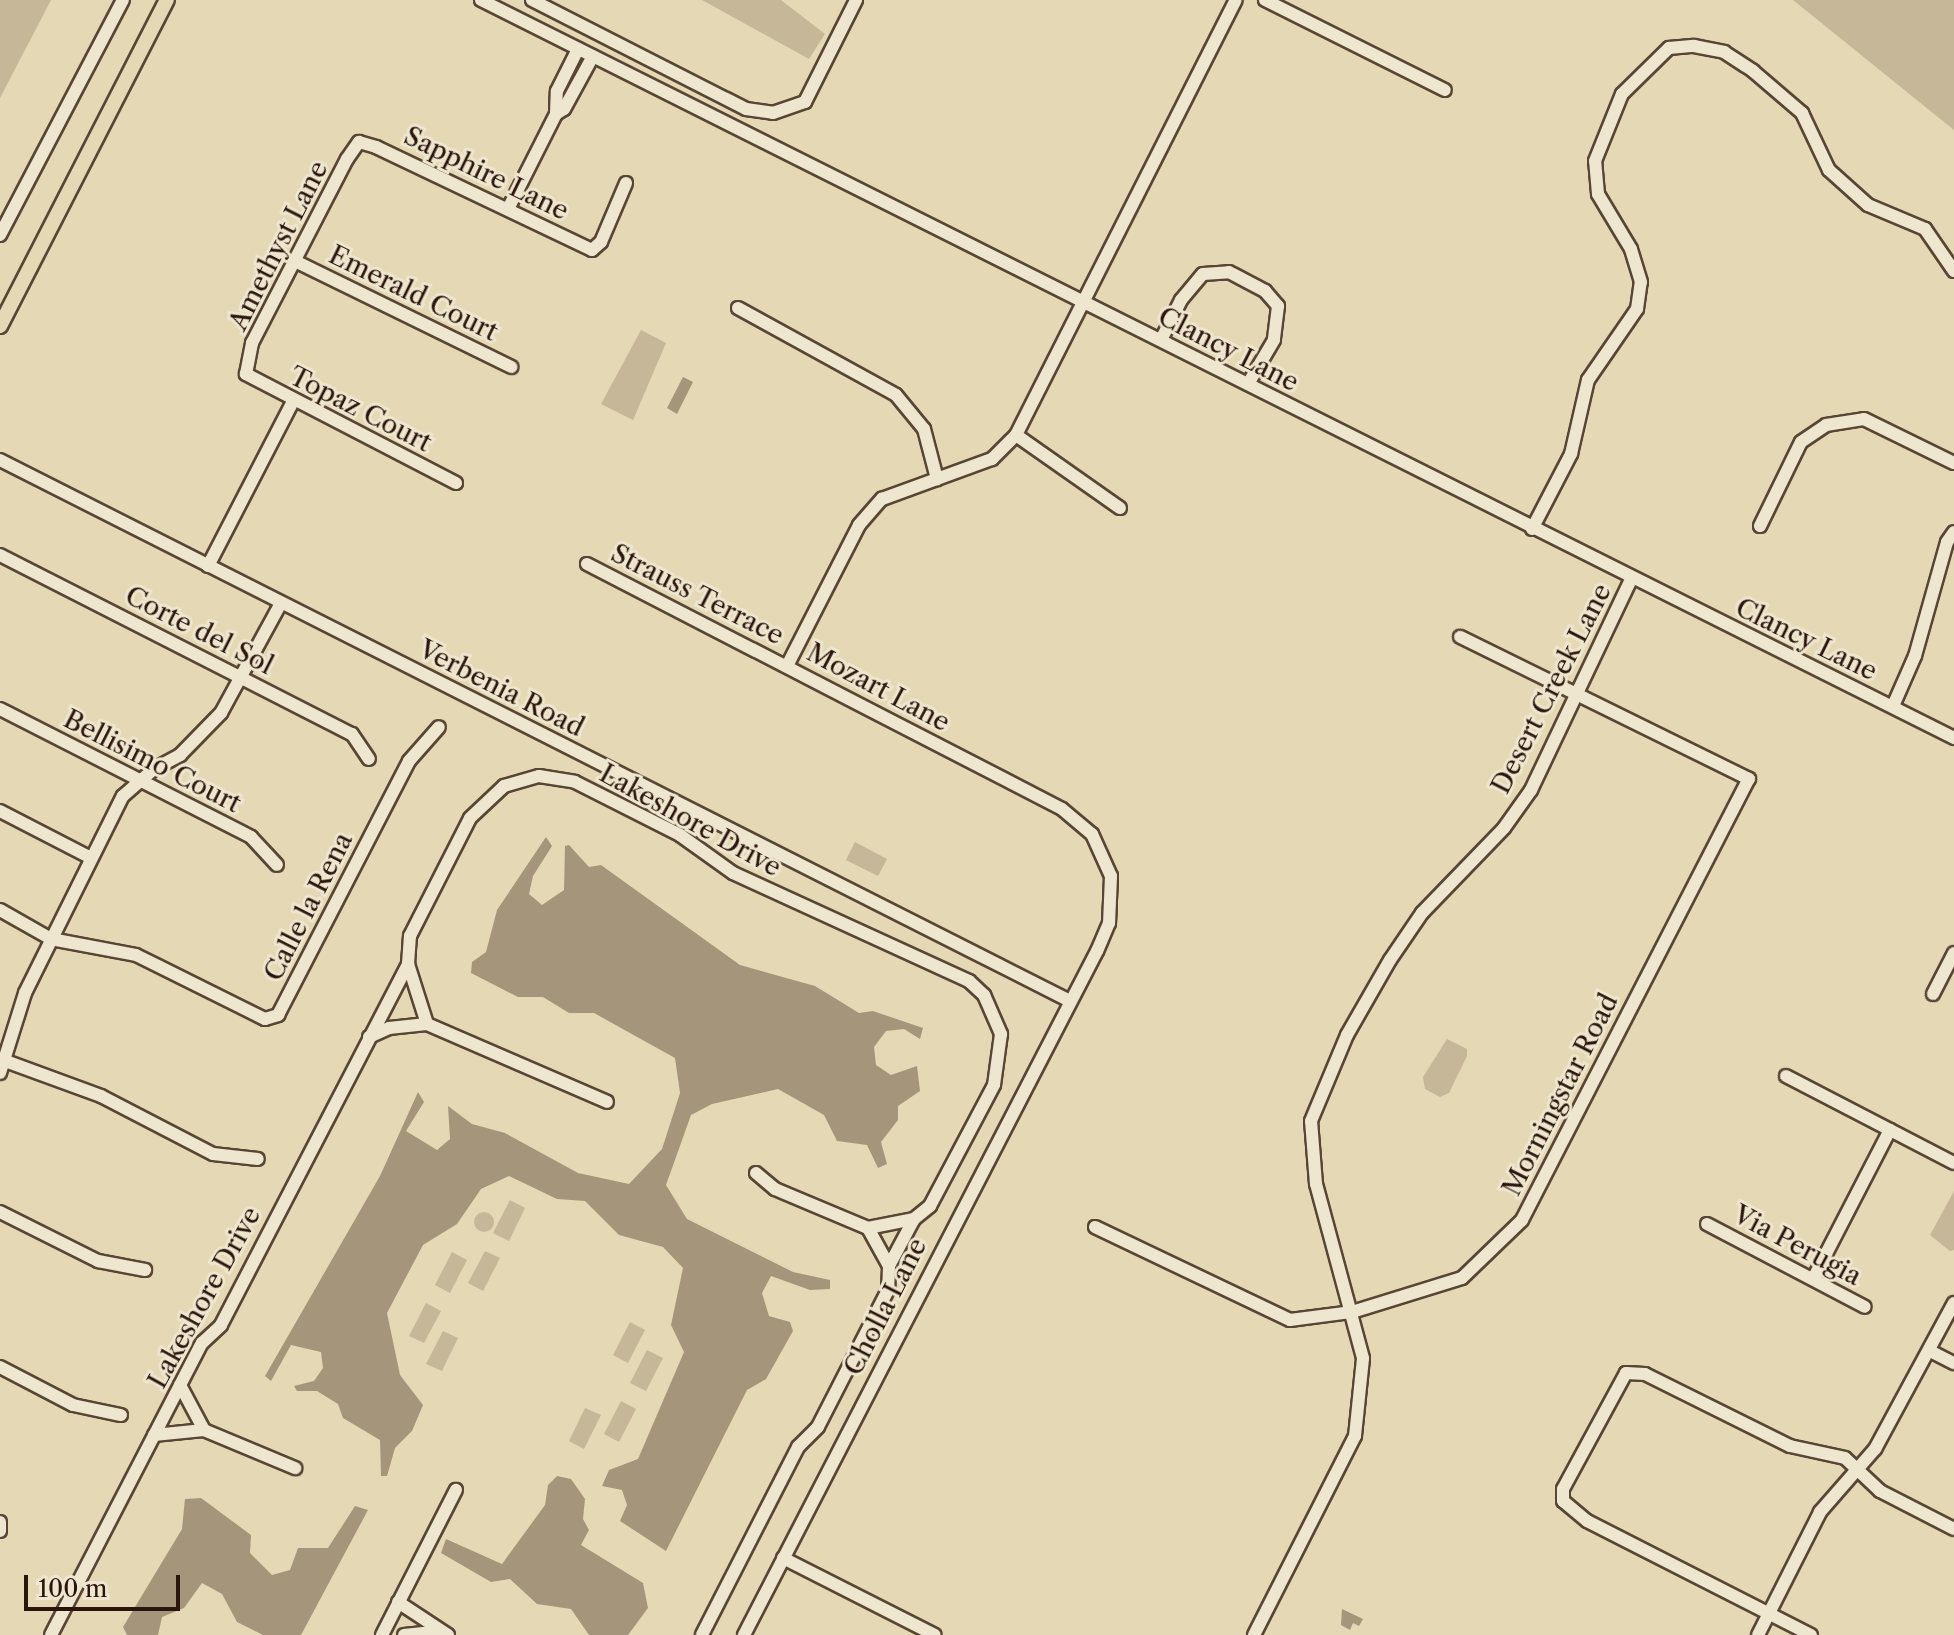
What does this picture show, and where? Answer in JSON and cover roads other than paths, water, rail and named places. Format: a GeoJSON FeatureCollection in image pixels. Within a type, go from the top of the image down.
{"type":"FeatureCollection","features":[{"type":"Feature","properties":{"kind":"main road"},"geometry":{"type":"LineString","coordinates":[[0,326],[167,0]]}},
{"type":"Feature","properties":{"kind":"street"},"geometry":{"type":"LineString","coordinates":[[0,235],[123,0]]}},
{"type":"Feature","properties":{"kind":"street","name":"Clancy Lane"},"geometry":{"type":"LineString","coordinates":[[481,0],[1081,299],[1631,579],[1954,738]]}},
{"type":"Feature","properties":{"kind":"street"},"geometry":{"type":"LineString","coordinates":[[532,0],[746,109],[773,113],[805,102],[856,0]]}},
{"type":"Feature","properties":{"kind":"street","name":"Mozart Lane"},"geometry":{"type":"LineString","coordinates":[[1068,1000],[1109,923],[1111,876],[1092,834],[1062,809],[787,666],[859,525],[882,499],[992,459],[1016,435],[1081,299],[1236,0]]}},
{"type":"Feature","properties":{"kind":"street"},"geometry":{"type":"LineString","coordinates":[[1265,0],[1445,90]]}},
{"type":"Feature","properties":{"kind":"street"},"geometry":{"type":"LineString","coordinates":[[1532,529],[1571,454],[1588,380],[1637,309],[1641,282],[1631,249],[1598,194],[1595,161],[1622,94],[1669,48],[1724,52],[1753,71],[1802,113],[1829,170],[1868,205],[1925,229],[1954,271]]}},
{"type":"Feature","properties":{"kind":"street"},"geometry":{"type":"LineString","coordinates":[[508,209],[556,114],[557,91],[578,49]]}},
{"type":"Feature","properties":{"kind":"street"},"geometry":{"type":"LineString","coordinates":[[556,114],[564,109],[593,56]]}},
{"type":"Feature","properties":{"kind":"street","name":"Sapphire Lane"},"geometry":{"type":"LineString","coordinates":[[359,142],[592,250],[601,242],[626,183]]}},
{"type":"Feature","properties":{"kind":"street","name":"Amethyst Lane"},"geometry":{"type":"LineString","coordinates":[[246,374],[252,343],[359,142]]}},
{"type":"Feature","properties":{"kind":"street","name":"Emerald Court"},"geometry":{"type":"LineString","coordinates":[[295,261],[511,367]]}},
{"type":"Feature","properties":{"kind":"street"},"geometry":{"type":"LineString","coordinates":[[1161,340],[1181,300],[1203,274],[1229,272],[1253,284],[1278,306],[1274,340],[1248,384]]}},
{"type":"Feature","properties":{"kind":"street"},"geometry":{"type":"LineString","coordinates":[[738,308],[896,395],[924,429],[937,479]]}},
{"type":"Feature","properties":{"kind":"street","name":"Topaz Court"},"geometry":{"type":"LineString","coordinates":[[246,374],[456,483]]}},
{"type":"Feature","properties":{"kind":"street"},"geometry":{"type":"LineString","coordinates":[[208,566],[293,401]]}},
{"type":"Feature","properties":{"kind":"street"},"geometry":{"type":"LineString","coordinates":[[1760,526],[1801,442],[1826,425],[1864,419],[1954,463]]}},
{"type":"Feature","properties":{"kind":"street"},"geometry":{"type":"LineString","coordinates":[[1016,435],[1120,508]]}},
{"type":"Feature","properties":{"kind":"street","name":"Verbenia Road"},"geometry":{"type":"LineString","coordinates":[[0,460],[1068,1000]]}},
{"type":"Feature","properties":{"kind":"street"},"geometry":{"type":"LineString","coordinates":[[1893,706],[1915,656],[1947,542],[1954,532]]}},
{"type":"Feature","properties":{"kind":"street","name":"Corte del Sol"},"geometry":{"type":"LineString","coordinates":[[0,555],[352,734],[369,759]]}},
{"type":"Feature","properties":{"kind":"street","name":"Strauss Terrace"},"geometry":{"type":"LineString","coordinates":[[587,564],[787,666]]}},
{"type":"Feature","properties":{"kind":"street","name":"Desert Creek Lane"},"geometry":{"type":"LineString","coordinates":[[1254,1635],[1355,1436],[1363,1358],[1316,1184],[1311,1121],[1347,1035],[1390,960],[1422,913],[1504,828],[1531,790],[1631,579]]}},
{"type":"Feature","properties":{"kind":"street"},"geometry":{"type":"LineString","coordinates":[[258,1159],[213,1154],[101,1096],[2,1065],[25,993],[123,796],[197,739],[244,678],[281,603]]}},
{"type":"Feature","properties":{"kind":"street"},"geometry":{"type":"LineString","coordinates":[[1460,637],[1575,695]]}},
{"type":"Feature","properties":{"kind":"street","name":"Morningstar Road"},"geometry":{"type":"LineString","coordinates":[[1095,1227],[1290,1320],[1352,1312],[1462,1278],[1522,1220],[1749,779],[1575,695]]}},
{"type":"Feature","properties":{"kind":"street","name":"Bellisimo Court"},"geometry":{"type":"LineString","coordinates":[[0,709],[251,837],[277,865]]}},
{"type":"Feature","properties":{"kind":"street","name":"Calle la Rena"},"geometry":{"type":"LineString","coordinates":[[0,910],[51,939],[136,955],[265,1019],[278,1015],[409,761],[439,727]]}},
{"type":"Feature","properties":{"kind":"street","name":"Lakeshore Drive"},"geometry":{"type":"LineString","coordinates":[[51,1635],[202,1343],[221,1325],[408,964],[410,936],[470,818],[504,786],[539,776],[575,782],[680,835],[733,873],[835,924],[934,962],[984,995],[995,1014],[1002,1053],[994,1085],[930,1206],[914,1219],[889,1266],[888,1290],[818,1427],[798,1447],[702,1635]]}},
{"type":"Feature","properties":{"kind":"street"},"geometry":{"type":"LineString","coordinates":[[0,811],[91,858]]}},
{"type":"Feature","properties":{"kind":"street"},"geometry":{"type":"LineString","coordinates":[[1933,994],[1954,953]]}},
{"type":"Feature","properties":{"kind":"street"},"geometry":{"type":"LineString","coordinates":[[408,964],[427,1024]]}},
{"type":"Feature","properties":{"kind":"street","name":"Cholla Lane"},"geometry":{"type":"LineString","coordinates":[[744,1635],[1068,1000]]}},
{"type":"Feature","properties":{"kind":"street"},"geometry":{"type":"LineString","coordinates":[[369,1037],[389,1028],[427,1024],[607,1102]]}},
{"type":"Feature","properties":{"kind":"street"},"geometry":{"type":"LineString","coordinates":[[1786,1076],[1954,1163]]}},
{"type":"Feature","properties":{"kind":"street"},"geometry":{"type":"LineString","coordinates":[[1813,1279],[1890,1130]]}},
{"type":"Feature","properties":{"kind":"street"},"geometry":{"type":"LineString","coordinates":[[756,1173],[775,1189],[868,1228],[914,1219]]}},
{"type":"Feature","properties":{"kind":"street"},"geometry":{"type":"LineString","coordinates":[[0,1212],[98,1261],[145,1270]]}},
{"type":"Feature","properties":{"kind":"street","name":"Via Perugia"},"geometry":{"type":"LineString","coordinates":[[1707,1224],[1865,1307]]}},
{"type":"Feature","properties":{"kind":"street"},"geometry":{"type":"LineString","coordinates":[[868,1228],[889,1266]]}},
{"type":"Feature","properties":{"kind":"street"},"geometry":{"type":"LineString","coordinates":[[1758,1635],[1820,1512],[1858,1468],[1897,1415],[1954,1303]]}},
{"type":"Feature","properties":{"kind":"street"},"geometry":{"type":"LineString","coordinates":[[1930,1351],[1954,1363]]}},
{"type":"Feature","properties":{"kind":"street"},"geometry":{"type":"LineString","coordinates":[[0,1367],[73,1405],[121,1415]]}},
{"type":"Feature","properties":{"kind":"street"},"geometry":{"type":"LineString","coordinates":[[1811,1635],[1587,1521],[1563,1501],[1563,1489],[1618,1380],[1626,1373],[1645,1374],[1766,1436],[1822,1449],[1858,1468],[1880,1491],[1954,1529]]}},
{"type":"Feature","properties":{"kind":"street"},"geometry":{"type":"LineString","coordinates":[[180,1385],[204,1430]]}},
{"type":"Feature","properties":{"kind":"street"},"geometry":{"type":"LineString","coordinates":[[154,1435],[204,1430],[295,1468]]}},
{"type":"Feature","properties":{"kind":"street"},"geometry":{"type":"LineString","coordinates":[[382,1635],[456,1490]]}},
{"type":"Feature","properties":{"kind":"street"},"geometry":{"type":"LineString","coordinates":[[0,1522],[0,1531]]}},
{"type":"Feature","properties":{"kind":"street"},"geometry":{"type":"LineString","coordinates":[[783,1558],[935,1635]]}},
{"type":"Feature","properties":{"kind":"street"},"geometry":{"type":"LineString","coordinates":[[398,1602],[445,1633]]}},
{"type":"Feature","properties":{"kind":"street"},"geometry":{"type":"LineString","coordinates":[[404,1635],[445,1633]]}}]}
